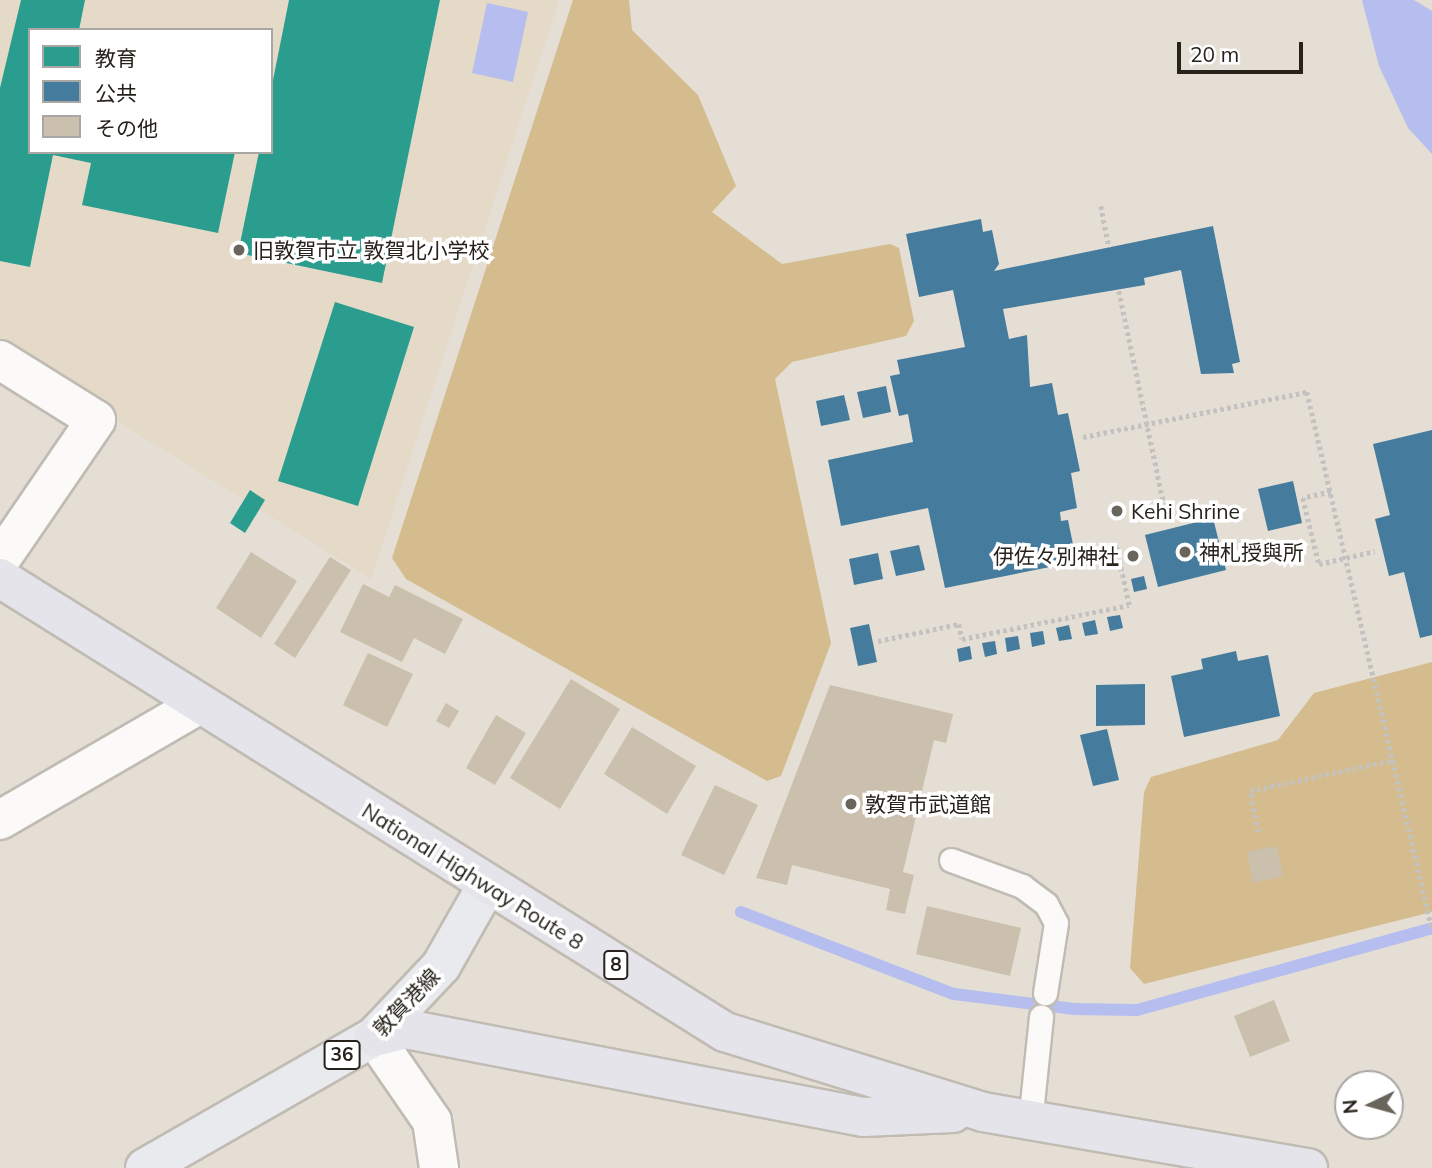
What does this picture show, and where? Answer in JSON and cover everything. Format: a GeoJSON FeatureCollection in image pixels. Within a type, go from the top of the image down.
{"type":"FeatureCollection","features":[{"type":"Feature","properties":{"kind":"highway","name":"National Highway Route 8"},"geometry":{"type":"LineString","coordinates":[[0,578],[197,705],[725,1032],[983,1112],[1030,1123],[1284,1166]]}},
{"type":"Feature","properties":{"kind":"highway"},"geometry":{"type":"LineString","coordinates":[[374,1037],[406,1030],[864,1117],[983,1112]]}},
{"type":"Feature","properties":{"kind":"main road","name":"敦賀港線"},"geometry":{"type":"LineString","coordinates":[[145,1168],[374,1037],[441,967],[487,885]]}},
{"type":"Feature","properties":{"kind":"street"},"geometry":{"type":"LineString","coordinates":[[0,360],[96,419],[0,560]]}},
{"type":"Feature","properties":{"kind":"street"},"geometry":{"type":"LineString","coordinates":[[0,820],[197,705]]}},
{"type":"Feature","properties":{"kind":"street"},"geometry":{"type":"LineString","coordinates":[[374,1037],[432,1121],[439,1168]]}},
{"type":"Feature","properties":{"kind":"lane"},"geometry":{"type":"LineString","coordinates":[[951,860],[1022,887],[1046,904],[1056,923],[1045,993]]}},
{"type":"Feature","properties":{"kind":"lane"},"geometry":{"type":"LineString","coordinates":[[1030,1123],[1041,1017]]}},
{"type":"Feature","properties":{"kind":"path"},"geometry":{"type":"LineString","coordinates":[[1101,206],[1109,247]]}},
{"type":"Feature","properties":{"kind":"path"},"geometry":{"type":"LineString","coordinates":[[1119,291],[1167,519]]}},
{"type":"Feature","properties":{"kind":"path"},"geometry":{"type":"LineString","coordinates":[[1083,437],[1307,392],[1432,929]]}},
{"type":"Feature","properties":{"kind":"path"},"geometry":{"type":"LineString","coordinates":[[1331,492],[1303,498],[1319,564],[1374,551]]}},
{"type":"Feature","properties":{"kind":"path"},"geometry":{"type":"LineString","coordinates":[[878,641],[960,624],[962,639],[1129,605],[1116,546]]}},
{"type":"Feature","properties":{"kind":"path"},"geometry":{"type":"LineString","coordinates":[[1258,832],[1250,791],[1393,760]]}},
{"type":"Feature","properties":{"kind":"shaded area","name":"旧敦賀市立 敦賀北小学校"},"geometry":{"type":"Polygon","coordinates":[[[0,0],[559,0],[371,579],[0,348],[0,0]]]}},
{"type":"Feature","properties":{"kind":"shaded area"},"geometry":{"type":"Polygon","coordinates":[[[573,0],[629,0],[632,30],[698,95],[736,186],[712,212],[782,264],[890,244],[899,248],[914,321],[906,336],[792,362],[775,379],[831,643],[781,776],[767,781],[406,579],[392,558],[573,0]]]}},
{"type":"Feature","properties":{"kind":"shaded area"},"geometry":{"type":"Polygon","coordinates":[[[1432,662],[1432,912],[1144,984],[1130,968],[1144,792],[1151,777],[1278,740],[1314,693],[1432,662]]]}},
{"type":"Feature","properties":{"kind":"water"},"geometry":{"type":"Polygon","coordinates":[[[1362,0],[1414,0],[1432,11],[1432,154],[1408,128],[1379,66],[1362,0]]]}},
{"type":"Feature","properties":{"kind":"water"},"geometry":{"type":"Polygon","coordinates":[[[487,3],[528,12],[513,82],[472,73],[487,3]]]}},
{"type":"Feature","properties":{"kind":"building: 教育"},"geometry":{"type":"Polygon","coordinates":[[[21,0],[85,0],[79,28],[28,28],[28,154],[235,154],[218,233],[82,205],[91,163],[53,155],[30,267],[0,261],[0,88],[21,0]]]}},
{"type":"Feature","properties":{"kind":"building: 教育"},"geometry":{"type":"Polygon","coordinates":[[[289,0],[440,0],[382,283],[238,253],[259,154],[273,154],[273,80],[289,0]]]}},
{"type":"Feature","properties":{"kind":"building: 教育"},"geometry":{"type":"Polygon","coordinates":[[[335,302],[414,327],[358,506],[278,481],[335,302]]]}},
{"type":"Feature","properties":{"kind":"building: 教育"},"geometry":{"type":"Polygon","coordinates":[[[250,490],[265,500],[245,533],[230,523],[250,490]]]}},
{"type":"Feature","properties":{"kind":"building: 公共"},"geometry":{"type":"Polygon","coordinates":[[[981,219],[983,232],[992,230],[999,264],[994,271],[1213,226],[1240,362],[1232,364],[1234,373],[1201,374],[1181,270],[1144,278],[1145,285],[1003,309],[1009,339],[1027,335],[1030,387],[1052,383],[1058,415],[1068,413],[1080,471],[1071,473],[1077,508],[1060,512],[1061,521],[1068,520],[1075,554],[1068,556],[1070,563],[945,588],[928,508],[841,526],[828,460],[913,442],[908,414],[899,416],[890,376],[900,374],[897,360],[965,347],[953,290],[919,297],[906,234],[981,219]]]}},
{"type":"Feature","properties":{"kind":"building: 公共"},"geometry":{"type":"Polygon","coordinates":[[[886,386],[891,412],[863,418],[857,392],[886,386]]]}},
{"type":"Feature","properties":{"kind":"building: 公共"},"geometry":{"type":"Polygon","coordinates":[[[844,395],[850,420],[821,426],[816,401],[844,395]]]}},
{"type":"Feature","properties":{"kind":"building: 公共"},"geometry":{"type":"Polygon","coordinates":[[[1432,430],[1432,635],[1420,638],[1404,572],[1389,576],[1375,519],[1390,515],[1373,444],[1432,430]]]}},
{"type":"Feature","properties":{"kind":"building: 公共"},"geometry":{"type":"Polygon","coordinates":[[[1293,481],[1302,523],[1268,531],[1258,489],[1293,481]]]}},
{"type":"Feature","properties":{"kind":"building: 公共","name":"神札授與所"},"geometry":{"type":"Polygon","coordinates":[[[1213,518],[1226,570],[1158,587],[1145,535],[1213,518]]]}},
{"type":"Feature","properties":{"kind":"building: 公共"},"geometry":{"type":"Polygon","coordinates":[[[919,545],[925,570],[896,576],[890,551],[919,545]]]}},
{"type":"Feature","properties":{"kind":"building: 公共","name":"伊佐々別神社"},"geometry":{"type":"Polygon","coordinates":[[[1138,548],[1141,562],[1128,564],[1125,551],[1138,548]]]}},
{"type":"Feature","properties":{"kind":"building: 公共"},"geometry":{"type":"Polygon","coordinates":[[[878,553],[883,579],[854,585],[849,559],[878,553]]]}},
{"type":"Feature","properties":{"kind":"building: 公共"},"geometry":{"type":"Polygon","coordinates":[[[1144,576],[1147,589],[1134,592],[1131,579],[1144,576]]]}},
{"type":"Feature","properties":{"kind":"building: 公共"},"geometry":{"type":"Polygon","coordinates":[[[1120,615],[1123,628],[1110,631],[1107,617],[1120,615]]]}},
{"type":"Feature","properties":{"kind":"building: 公共"},"geometry":{"type":"Polygon","coordinates":[[[1095,620],[1098,634],[1085,636],[1082,623],[1095,620]]]}},
{"type":"Feature","properties":{"kind":"building: 公共"},"geometry":{"type":"Polygon","coordinates":[[[869,624],[877,662],[858,666],[850,628],[869,624]]]}},
{"type":"Feature","properties":{"kind":"building: 公共"},"geometry":{"type":"Polygon","coordinates":[[[1069,625],[1072,639],[1059,641],[1056,628],[1069,625]]]}},
{"type":"Feature","properties":{"kind":"building: 公共"},"geometry":{"type":"Polygon","coordinates":[[[1043,631],[1045,644],[1032,647],[1030,633],[1043,631]]]}},
{"type":"Feature","properties":{"kind":"building: 公共"},"geometry":{"type":"Polygon","coordinates":[[[1018,636],[1020,649],[1007,652],[1005,638],[1018,636]]]}},
{"type":"Feature","properties":{"kind":"building: 公共"},"geometry":{"type":"Polygon","coordinates":[[[995,641],[997,654],[985,657],[982,643],[995,641]]]}},
{"type":"Feature","properties":{"kind":"building: 公共"},"geometry":{"type":"Polygon","coordinates":[[[970,646],[972,659],[959,662],[957,649],[970,646]]]}},
{"type":"Feature","properties":{"kind":"building: 公共"},"geometry":{"type":"Polygon","coordinates":[[[1236,651],[1238,661],[1268,655],[1280,716],[1184,737],[1171,676],[1203,669],[1201,659],[1236,651]]]}},
{"type":"Feature","properties":{"kind":"building: 公共"},"geometry":{"type":"Polygon","coordinates":[[[1145,684],[1145,725],[1096,726],[1096,685],[1145,684]]]}},
{"type":"Feature","properties":{"kind":"building: 公共"},"geometry":{"type":"Polygon","coordinates":[[[1107,729],[1119,780],[1093,786],[1080,735],[1107,729]]]}},
{"type":"Feature","properties":{"kind":"building: その他"},"geometry":{"type":"Polygon","coordinates":[[[251,552],[297,581],[261,638],[216,608],[251,552]]]}},
{"type":"Feature","properties":{"kind":"building: その他"},"geometry":{"type":"Polygon","coordinates":[[[330,557],[351,570],[295,658],[274,644],[330,557]]]}},
{"type":"Feature","properties":{"kind":"building: その他"},"geometry":{"type":"Polygon","coordinates":[[[363,584],[389,597],[395,585],[463,619],[445,654],[414,638],[402,662],[340,632],[363,584]]]}},
{"type":"Feature","properties":{"kind":"building: その他"},"geometry":{"type":"Polygon","coordinates":[[[368,653],[413,674],[387,727],[343,705],[368,653]]]}},
{"type":"Feature","properties":{"kind":"building: その他"},"geometry":{"type":"Polygon","coordinates":[[[571,679],[620,709],[560,809],[510,778],[571,679]]]}},
{"type":"Feature","properties":{"kind":"building: その他","name":"敦賀市武道館"},"geometry":{"type":"Polygon","coordinates":[[[830,685],[953,714],[946,743],[934,740],[903,872],[914,875],[905,914],[886,910],[890,889],[792,865],[787,885],[756,878],[830,685]]]}},
{"type":"Feature","properties":{"kind":"building: その他"},"geometry":{"type":"Polygon","coordinates":[[[446,703],[459,711],[449,728],[436,721],[446,703]]]}},
{"type":"Feature","properties":{"kind":"building: その他"},"geometry":{"type":"Polygon","coordinates":[[[496,715],[526,733],[495,785],[466,768],[496,715]]]}},
{"type":"Feature","properties":{"kind":"building: その他"},"geometry":{"type":"Polygon","coordinates":[[[632,727],[696,766],[667,814],[604,774],[632,727]]]}},
{"type":"Feature","properties":{"kind":"building: その他"},"geometry":{"type":"Polygon","coordinates":[[[715,785],[758,805],[724,875],[681,855],[715,785]]]}},
{"type":"Feature","properties":{"kind":"building: その他"},"geometry":{"type":"Polygon","coordinates":[[[1277,846],[1283,876],[1253,883],[1247,852],[1277,846]]]}},
{"type":"Feature","properties":{"kind":"building: その他"},"geometry":{"type":"Polygon","coordinates":[[[927,906],[1021,928],[1010,976],[916,954],[927,906]]]}},
{"type":"Feature","properties":{"kind":"building: その他"},"geometry":{"type":"Polygon","coordinates":[[[1274,1000],[1290,1041],[1250,1057],[1234,1016],[1274,1000]]]}},
{"type":"Feature","properties":{"kind":"waterway"},"geometry":{"type":"LineString","coordinates":[[741,912],[954,994],[1074,1009],[1137,1010],[1432,928]]}},
{"type":"Feature","properties":{"kind":"place","name":"旧敦賀市立 敦賀北小学校"},"geometry":{"type":"Point","coordinates":[239,250]}},
{"type":"Feature","properties":{"kind":"place","name":"Kehi Shrine"},"geometry":{"type":"Point","coordinates":[1117,511]}},
{"type":"Feature","properties":{"kind":"place","name":"神札授與所"},"geometry":{"type":"Point","coordinates":[1185,552]}},
{"type":"Feature","properties":{"kind":"place","name":"伊佐々別神社"},"geometry":{"type":"Point","coordinates":[1133,556]}},
{"type":"Feature","properties":{"kind":"place","name":"敦賀市武道館"},"geometry":{"type":"Point","coordinates":[851,804]}}]}
